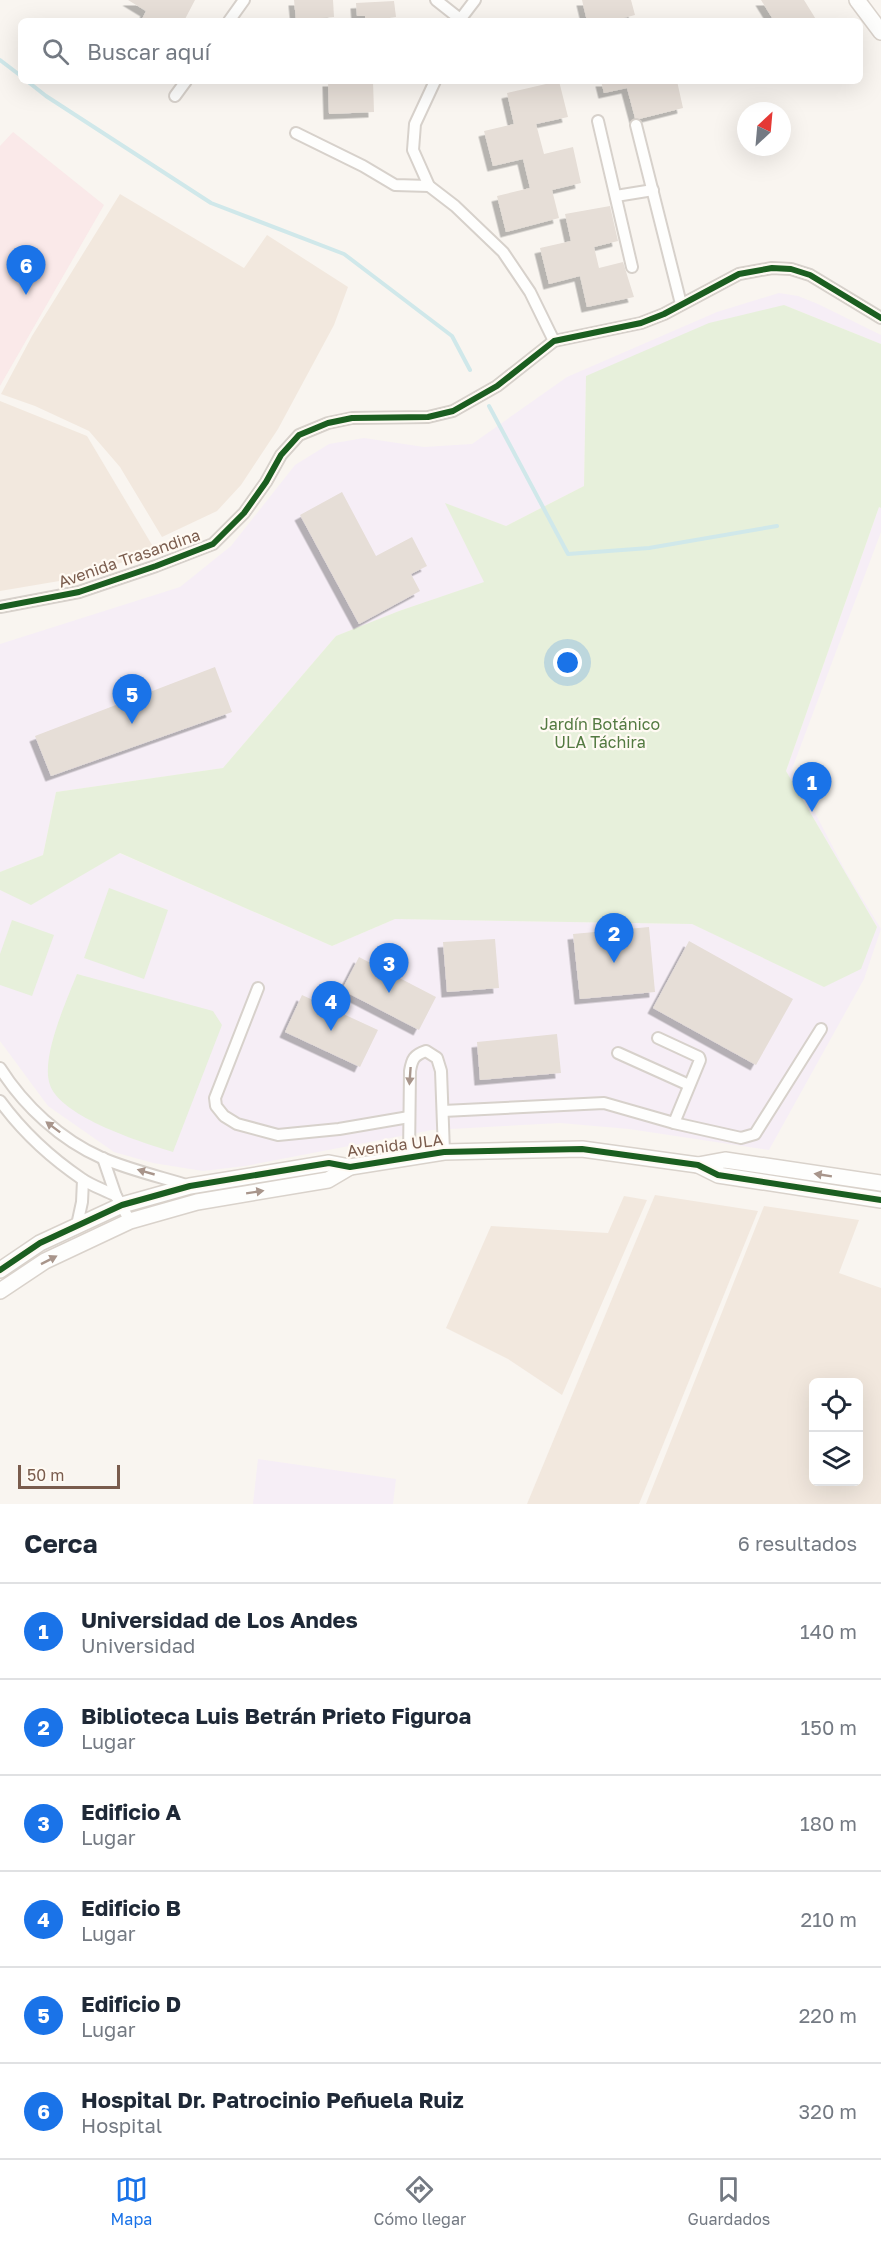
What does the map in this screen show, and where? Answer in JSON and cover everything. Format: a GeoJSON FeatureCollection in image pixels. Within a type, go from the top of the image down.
{"type":"FeatureCollection","features":[{"type":"Feature","properties":{"kind":"street"},"geometry":{"type":"LineString","coordinates":[[231,18],[244,0]]}},
{"type":"Feature","properties":{"kind":"street"},"geometry":{"type":"LineString","coordinates":[[436,0],[458,18]]}},
{"type":"Feature","properties":{"kind":"street"},"geometry":{"type":"LineString","coordinates":[[462,18],[475,0]]}},
{"type":"Feature","properties":{"kind":"street"},"geometry":{"type":"LineString","coordinates":[[857,0],[881,32]]}},
{"type":"Feature","properties":{"kind":"street"},"geometry":{"type":"LineString","coordinates":[[176,96],[184,84]]}},
{"type":"Feature","properties":{"kind":"street"},"geometry":{"type":"LineString","coordinates":[[434,84],[415,124],[414,141],[414,150],[429,186],[455,206],[503,252],[530,292],[554,341]]}},
{"type":"Feature","properties":{"kind":"street"},"geometry":{"type":"LineString","coordinates":[[598,121],[632,267]]}},
{"type":"Feature","properties":{"kind":"street"},"geometry":{"type":"LineString","coordinates":[[636,124],[681,304]]}},
{"type":"Feature","properties":{"kind":"street"},"geometry":{"type":"LineString","coordinates":[[296,133],[363,166],[395,185],[429,186]]}},
{"type":"Feature","properties":{"kind":"street"},"geometry":{"type":"LineString","coordinates":[[616,196],[653,190]]}},
{"type":"Feature","properties":{"kind":"street","name":"Avenida Trasandina"},"geometry":{"type":"LineString","coordinates":[[0,608],[79,592],[213,544],[244,513],[266,482],[280,455],[299,435],[328,423],[352,418],[428,417],[453,411],[497,386],[554,341],[641,323],[664,314],[739,274],[772,268],[791,269],[810,275],[881,318]]}},
{"type":"Feature","properties":{"kind":"street"},"geometry":{"type":"LineString","coordinates":[[258,988],[215,1098],[216,1106],[224,1116],[237,1124],[278,1135],[339,1129],[409,1117]]}},
{"type":"Feature","properties":{"kind":"street"},"geometry":{"type":"LineString","coordinates":[[443,1111],[604,1103],[674,1123],[741,1138],[755,1134],[821,1029]]}},
{"type":"Feature","properties":{"kind":"street"},"geometry":{"type":"LineString","coordinates":[[658,1038],[699,1057],[699,1063],[674,1123]]}},
{"type":"Feature","properties":{"kind":"street"},"geometry":{"type":"LineString","coordinates":[[409,1157],[412,1061],[416,1054],[426,1051],[437,1058],[441,1071],[444,1152]]}},
{"type":"Feature","properties":{"kind":"street"},"geometry":{"type":"LineString","coordinates":[[618,1053],[689,1085]]}},
{"type":"Feature","properties":{"kind":"street"},"geometry":{"type":"LineString","coordinates":[[0,1068],[24,1102],[79,1146],[103,1158],[190,1186]]}},
{"type":"Feature","properties":{"kind":"street"},"geometry":{"type":"LineString","coordinates":[[0,1101],[12,1117],[38,1143],[83,1180],[119,1201]]}},
{"type":"Feature","properties":{"kind":"street","name":"Avenida ULA"},"geometry":{"type":"LineString","coordinates":[[0,1291],[45,1261],[130,1221],[209,1200],[328,1180],[350,1167],[444,1152],[582,1149],[698,1165],[725,1160],[881,1183]]}},
{"type":"Feature","properties":{"kind":"street"},"geometry":{"type":"LineString","coordinates":[[103,1158],[119,1201],[130,1221]]}},
{"type":"Feature","properties":{"kind":"street","name":"Avenida ULA"},"geometry":{"type":"LineString","coordinates":[[0,1270],[40,1243],[119,1201],[329,1162],[350,1167]]}},
{"type":"Feature","properties":{"kind":"street","name":"Avenida ULA"},"geometry":{"type":"LineString","coordinates":[[698,1165],[718,1175],[881,1200]]}},
{"type":"Feature","properties":{"kind":"street"},"geometry":{"type":"LineString","coordinates":[[77,1225],[82,1202],[83,1180]]}},
{"type":"Feature","properties":{"kind":"shaded area"},"geometry":{"type":"Polygon","coordinates":[[[13,132],[104,205],[0,386],[0,146],[13,132]]]}},
{"type":"Feature","properties":{"kind":"shaded area"},"geometry":{"type":"Polygon","coordinates":[[[120,194],[244,268],[267,235],[348,287],[334,325],[278,429],[241,485],[217,511],[162,537],[120,467],[89,431],[35,406],[1,394],[32,336],[120,194]]]}},
{"type":"Feature","properties":{"kind":"shaded area"},"geometry":{"type":"Polygon","coordinates":[[[779,293],[798,296],[818,304],[881,335],[881,344],[784,305],[586,376],[584,486],[506,526],[446,504],[485,582],[399,611],[336,636],[223,768],[56,792],[43,855],[0,872],[0,644],[180,587],[231,546],[295,465],[329,444],[364,438],[424,447],[472,444],[567,377],[717,312],[779,293]]]}},
{"type":"Feature","properties":{"kind":"shaded area"},"geometry":{"type":"Polygon","coordinates":[[[0,401],[87,436],[155,550],[83,577],[0,591],[0,401]]]}},
{"type":"Feature","properties":{"kind":"shaded area"},"geometry":{"type":"Polygon","coordinates":[[[879,507],[881,508],[881,532],[792,769],[846,872],[881,929],[864,979],[769,1150],[629,1129],[560,1123],[432,1130],[245,1166],[203,1171],[153,1163],[114,1152],[48,1106],[0,1041],[0,890],[32,904],[119,853],[332,946],[395,919],[693,924],[824,987],[877,927],[786,771],[879,507]]]}},
{"type":"Feature","properties":{"kind":"shaded area"},"geometry":{"type":"Polygon","coordinates":[[[655,1195],[758,1211],[639,1504],[527,1504],[655,1195]]]}},
{"type":"Feature","properties":{"kind":"shaded area"},"geometry":{"type":"Polygon","coordinates":[[[624,1196],[647,1200],[562,1395],[508,1359],[446,1328],[491,1226],[608,1233],[624,1196]]]}},
{"type":"Feature","properties":{"kind":"shaded area"},"geometry":{"type":"Polygon","coordinates":[[[764,1206],[859,1220],[839,1273],[881,1288],[881,1504],[646,1504],[764,1206]]]}},
{"type":"Feature","properties":{"kind":"shaded area"},"geometry":{"type":"Polygon","coordinates":[[[258,1459],[396,1479],[393,1504],[253,1504],[258,1459]]]}},
{"type":"Feature","properties":{"kind":"green space","name":"Jardín Botánico ULA Táchira"},"geometry":{"type":"Polygon","coordinates":[[[784,305],[881,344],[881,508],[879,507],[786,771],[877,927],[861,969],[824,987],[692,924],[395,919],[332,946],[120,853],[31,905],[0,890],[0,872],[43,855],[56,792],[223,768],[336,636],[399,611],[484,582],[445,503],[506,526],[584,486],[586,376],[709,323],[784,305]]]}},
{"type":"Feature","properties":{"kind":"green space"},"geometry":{"type":"Polygon","coordinates":[[[109,888],[168,910],[144,979],[84,958],[109,888]]]}},
{"type":"Feature","properties":{"kind":"green space"},"geometry":{"type":"Polygon","coordinates":[[[12,920],[54,935],[32,996],[0,985],[0,954],[12,920]]]}},
{"type":"Feature","properties":{"kind":"green space"},"geometry":{"type":"Polygon","coordinates":[[[77,974],[213,1011],[222,1025],[173,1152],[124,1135],[86,1118],[57,1097],[50,1085],[48,1074],[52,1045],[61,1013],[77,974]]]}},
{"type":"Feature","properties":{"kind":"building"},"geometry":{"type":"Polygon","coordinates":[[[128,0],[195,0],[186,18],[142,18],[146,11],[128,0]]]}},
{"type":"Feature","properties":{"kind":"building"},"geometry":{"type":"Polygon","coordinates":[[[294,0],[333,0],[334,17],[296,18],[294,0]]]}},
{"type":"Feature","properties":{"kind":"building"},"geometry":{"type":"Polygon","coordinates":[[[582,0],[631,0],[635,15],[624,18],[586,18],[582,0]]]}},
{"type":"Feature","properties":{"kind":"building"},"geometry":{"type":"Polygon","coordinates":[[[761,0],[804,0],[815,18],[772,18],[761,0]]]}},
{"type":"Feature","properties":{"kind":"building"},"geometry":{"type":"Polygon","coordinates":[[[394,1],[396,17],[357,16],[356,3],[394,1]]]}},
{"type":"Feature","properties":{"kind":"building"},"geometry":{"type":"Polygon","coordinates":[[[328,84],[373,84],[374,112],[329,114],[328,84]]]}},
{"type":"Feature","properties":{"kind":"building"},"geometry":{"type":"Polygon","coordinates":[[[546,84],[560,84],[568,117],[536,124],[544,154],[573,147],[581,183],[552,190],[559,218],[506,232],[497,196],[530,188],[523,159],[493,166],[484,131],[514,124],[507,93],[546,84]]]}},
{"type":"Feature","properties":{"kind":"building"},"geometry":{"type":"Polygon","coordinates":[[[602,84],[678,84],[683,108],[639,119],[635,118],[627,88],[604,93],[602,84]]]}},
{"type":"Feature","properties":{"kind":"building"},"geometry":{"type":"Polygon","coordinates":[[[610,206],[618,241],[594,247],[599,268],[623,262],[634,297],[587,307],[580,276],[549,284],[540,248],[571,241],[565,214],[610,206]]]}},
{"type":"Feature","properties":{"kind":"building"},"geometry":{"type":"Polygon","coordinates":[[[342,492],[376,556],[412,537],[427,566],[411,574],[420,591],[359,624],[300,515],[342,492]]]}},
{"type":"Feature","properties":{"kind":"building"},"geometry":{"type":"Polygon","coordinates":[[[215,667],[232,712],[51,776],[35,736],[215,667]]]}},
{"type":"Feature","properties":{"kind":"building"},"geometry":{"type":"Polygon","coordinates":[[[649,927],[655,992],[580,999],[573,934],[649,927]]]}},
{"type":"Feature","properties":{"kind":"building"},"geometry":{"type":"Polygon","coordinates":[[[495,939],[499,988],[447,992],[443,942],[495,939]]]}},
{"type":"Feature","properties":{"kind":"building"},"geometry":{"type":"Polygon","coordinates":[[[689,941],[793,999],[756,1065],[653,1008],[689,941]]]}},
{"type":"Feature","properties":{"kind":"building"},"geometry":{"type":"Polygon","coordinates":[[[359,957],[436,997],[419,1030],[342,990],[359,957]]]}},
{"type":"Feature","properties":{"kind":"building"},"geometry":{"type":"Polygon","coordinates":[[[302,995],[378,1030],[360,1067],[285,1032],[302,995]]]}},
{"type":"Feature","properties":{"kind":"building"},"geometry":{"type":"Polygon","coordinates":[[[557,1034],[561,1073],[480,1080],[477,1042],[557,1034]]]}},
{"type":"Feature","properties":{"kind":"waterway"},"geometry":{"type":"LineString","coordinates":[[0,60],[18,74]]}},
{"type":"Feature","properties":{"kind":"waterway"},"geometry":{"type":"LineString","coordinates":[[31,84],[211,203],[344,254],[452,336],[470,370]]}},
{"type":"Feature","properties":{"kind":"waterway"},"geometry":{"type":"LineString","coordinates":[[489,406],[568,554],[649,548],[777,526]]}},
{"type":"Feature","properties":{"kind":"cycle path"},"geometry":{"type":"LineString","coordinates":[[0,607],[79,592],[213,544],[244,513],[266,482],[281,455],[299,435],[328,423],[352,418],[428,417],[453,411],[497,386],[554,341],[641,323],[664,314],[739,274],[772,268],[791,269],[810,275],[881,318]]}},
{"type":"Feature","properties":{"kind":"cycle path"},"geometry":{"type":"LineString","coordinates":[[0,1270],[40,1243],[122,1205],[190,1186],[329,1163],[350,1167],[444,1152],[582,1149],[698,1165],[718,1175],[881,1200]]}},
{"type":"Feature","properties":{"kind":"place","name":"Hospital Dr. Patrocinio Peñuela Ruiz"},"geometry":{"type":"Point","coordinates":[26,295]}},
{"type":"Feature","properties":{"kind":"place","name":"Edificio D"},"geometry":{"type":"Point","coordinates":[132,724]}},
{"type":"Feature","properties":{"kind":"place","name":"Universidad de Los Andes"},"geometry":{"type":"Point","coordinates":[812,812]}},
{"type":"Feature","properties":{"kind":"place","name":"Biblioteca Luis Betrán Prieto Figuroa"},"geometry":{"type":"Point","coordinates":[614,963]}},
{"type":"Feature","properties":{"kind":"place","name":"Edificio A"},"geometry":{"type":"Point","coordinates":[389,993]}},
{"type":"Feature","properties":{"kind":"place","name":"Edificio B"},"geometry":{"type":"Point","coordinates":[331,1031]}}]}
